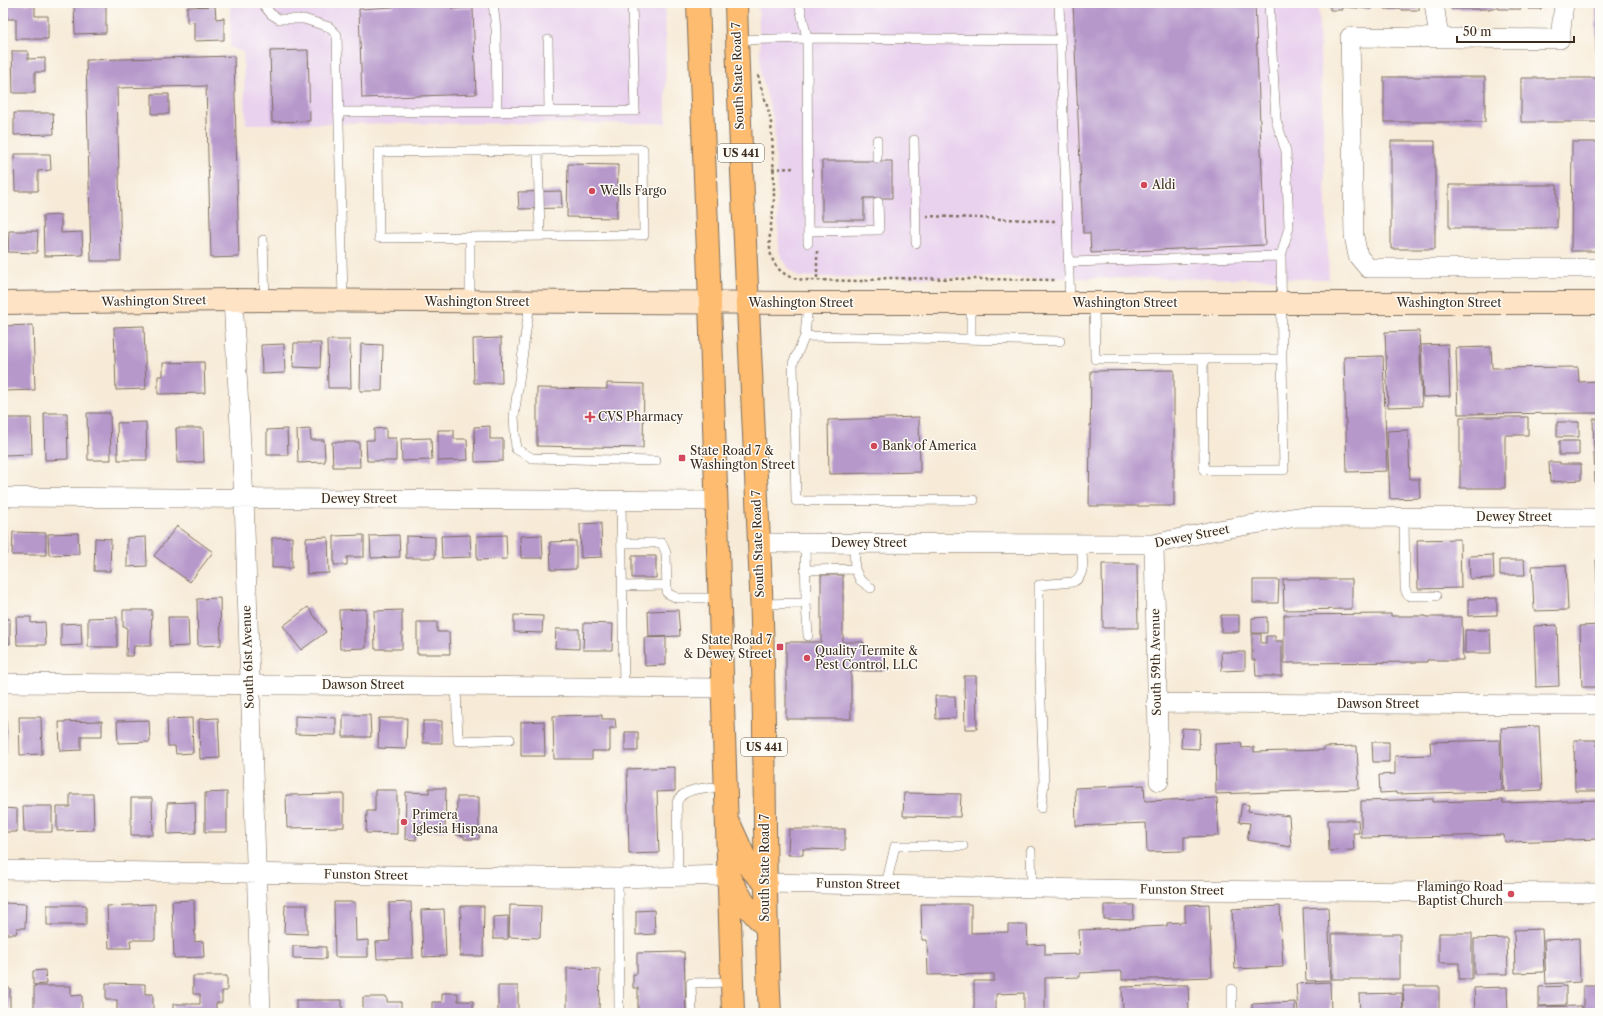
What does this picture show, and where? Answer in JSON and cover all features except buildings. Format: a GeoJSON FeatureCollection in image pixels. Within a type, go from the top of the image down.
{"type":"FeatureCollection","features":[{"type":"Feature","properties":{"kind":"main road","name":"US 441"},"geometry":{"type":"LineString","coordinates":[[698,3],[710,302],[733,1013]]}},
{"type":"Feature","properties":{"kind":"main road","name":"South State Road 7"},"geometry":{"type":"LineString","coordinates":[[736,3],[759,543],[764,730],[765,926],[770,1013]]}},
{"type":"Feature","properties":{"kind":"main road"},"geometry":{"type":"LineString","coordinates":[[726,816],[749,867],[765,883]]}},
{"type":"Feature","properties":{"kind":"main road"},"geometry":{"type":"LineString","coordinates":[[728,875],[745,904],[765,926]]}},
{"type":"Feature","properties":{"kind":"street"},"geometry":{"type":"LineString","coordinates":[[1434,3],[1439,38]]}},
{"type":"Feature","properties":{"kind":"street"},"geometry":{"type":"LineString","coordinates":[[1564,3],[1560,39],[1350,37],[1354,236],[1358,256],[1368,268],[1600,268]]}},
{"type":"Feature","properties":{"kind":"street","name":"Washington Street"},"geometry":{"type":"LineString","coordinates":[[3,303],[233,300],[808,303],[1600,303]]}},
{"type":"Feature","properties":{"kind":"street","name":"South 61st Avenue"},"geometry":{"type":"LineString","coordinates":[[233,300],[244,499],[255,874],[261,1013]]}},
{"type":"Feature","properties":{"kind":"street","name":"Dewey Street"},"geometry":{"type":"LineString","coordinates":[[3,496],[244,499],[716,501]]}},
{"type":"Feature","properties":{"kind":"street","name":"Dewey Street"},"geometry":{"type":"LineString","coordinates":[[759,543],[1154,544],[1212,531],[1297,517],[1600,518]]}},
{"type":"Feature","properties":{"kind":"street","name":"South 59th Avenue"},"geometry":{"type":"LineString","coordinates":[[1154,544],[1156,703],[1159,781]]}},
{"type":"Feature","properties":{"kind":"street","name":"Dawson Street"},"geometry":{"type":"LineString","coordinates":[[3,683],[722,688]]}},
{"type":"Feature","properties":{"kind":"street","name":"Dawson Street"},"geometry":{"type":"LineString","coordinates":[[1156,703],[1600,705]]}},
{"type":"Feature","properties":{"kind":"street","name":"Funston Street"},"geometry":{"type":"LineString","coordinates":[[3,870],[618,878],[728,875]]}},
{"type":"Feature","properties":{"kind":"street","name":"Funston Street"},"geometry":{"type":"LineString","coordinates":[[765,883],[1032,888],[1600,893]]}},
{"type":"Feature","properties":{"kind":"lane"},"geometry":{"type":"LineString","coordinates":[[262,3],[271,14],[279,19],[304,18],[329,27],[336,35],[343,301]]}},
{"type":"Feature","properties":{"kind":"lane"},"geometry":{"type":"LineString","coordinates":[[493,3],[496,29],[497,111]]}},
{"type":"Feature","properties":{"kind":"lane"},"geometry":{"type":"LineString","coordinates":[[338,112],[635,111],[632,3]]}},
{"type":"Feature","properties":{"kind":"lane"},"geometry":{"type":"LineString","coordinates":[[799,3],[807,38],[808,168],[812,231],[808,243]]}},
{"type":"Feature","properties":{"kind":"lane"},"geometry":{"type":"LineString","coordinates":[[1059,3],[1070,262],[1070,303]]}},
{"type":"Feature","properties":{"kind":"lane"},"geometry":{"type":"LineString","coordinates":[[1203,359],[1204,470],[1284,470],[1282,359],[1283,303],[1280,256],[1289,227],[1286,151],[1276,120],[1269,3]]}},
{"type":"Feature","properties":{"kind":"lane"},"geometry":{"type":"LineString","coordinates":[[737,40],[807,38],[1060,40]]}},
{"type":"Feature","properties":{"kind":"lane"},"geometry":{"type":"LineString","coordinates":[[548,40],[549,111]]}},
{"type":"Feature","properties":{"kind":"lane"},"geometry":{"type":"LineString","coordinates":[[877,140],[878,158]]}},
{"type":"Feature","properties":{"kind":"lane"},"geometry":{"type":"LineString","coordinates":[[914,140],[916,244]]}},
{"type":"Feature","properties":{"kind":"lane"},"geometry":{"type":"LineString","coordinates":[[643,148],[644,235],[540,236],[379,238],[378,152],[643,148]]}},
{"type":"Feature","properties":{"kind":"lane"},"geometry":{"type":"LineString","coordinates":[[538,150],[540,236]]}},
{"type":"Feature","properties":{"kind":"lane"},"geometry":{"type":"LineString","coordinates":[[812,231],[879,230],[878,202]]}},
{"type":"Feature","properties":{"kind":"lane"},"geometry":{"type":"LineString","coordinates":[[470,237],[470,302]]}},
{"type":"Feature","properties":{"kind":"lane"},"geometry":{"type":"LineString","coordinates":[[263,240],[265,301]]}},
{"type":"Feature","properties":{"kind":"lane"},"geometry":{"type":"LineString","coordinates":[[1070,262],[1280,256]]}},
{"type":"Feature","properties":{"kind":"lane"},"geometry":{"type":"LineString","coordinates":[[530,302],[514,416],[516,449],[532,458],[656,461]]}},
{"type":"Feature","properties":{"kind":"lane"},"geometry":{"type":"LineString","coordinates":[[808,303],[805,336],[793,363],[796,501],[974,500]]}},
{"type":"Feature","properties":{"kind":"lane"},"geometry":{"type":"LineString","coordinates":[[971,303],[971,339]]}},
{"type":"Feature","properties":{"kind":"lane"},"geometry":{"type":"LineString","coordinates":[[1094,303],[1095,359],[1282,359]]}},
{"type":"Feature","properties":{"kind":"lane"},"geometry":{"type":"LineString","coordinates":[[805,336],[1060,341]]}},
{"type":"Feature","properties":{"kind":"lane"},"geometry":{"type":"LineString","coordinates":[[621,501],[624,687]]}},
{"type":"Feature","properties":{"kind":"lane"},"geometry":{"type":"LineString","coordinates":[[1404,517],[1405,588],[1407,594],[1410,596],[1436,596]]}},
{"type":"Feature","properties":{"kind":"lane"},"geometry":{"type":"LineString","coordinates":[[805,542],[808,636]]}},
{"type":"Feature","properties":{"kind":"lane"},"geometry":{"type":"LineString","coordinates":[[622,543],[662,543],[666,553],[667,593],[677,598],[719,598]]}},
{"type":"Feature","properties":{"kind":"lane"},"geometry":{"type":"LineString","coordinates":[[854,543],[855,569],[860,580],[871,588]]}},
{"type":"Feature","properties":{"kind":"lane"},"geometry":{"type":"LineString","coordinates":[[1041,808],[1044,784],[1039,651],[1039,585],[1073,582],[1078,580],[1082,575],[1082,544]]}},
{"type":"Feature","properties":{"kind":"lane"},"geometry":{"type":"LineString","coordinates":[[806,570],[855,569]]}},
{"type":"Feature","properties":{"kind":"lane"},"geometry":{"type":"LineString","coordinates":[[623,586],[667,586]]}},
{"type":"Feature","properties":{"kind":"lane"},"geometry":{"type":"LineString","coordinates":[[761,604],[806,603]]}},
{"type":"Feature","properties":{"kind":"lane"},"geometry":{"type":"LineString","coordinates":[[456,686],[458,741],[510,739]]}},
{"type":"Feature","properties":{"kind":"lane"},"geometry":{"type":"LineString","coordinates":[[678,876],[677,802],[679,797],[688,791],[725,787]]}},
{"type":"Feature","properties":{"kind":"lane"},"geometry":{"type":"LineString","coordinates":[[886,885],[895,846],[963,846]]}},
{"type":"Feature","properties":{"kind":"lane"},"geometry":{"type":"LineString","coordinates":[[1031,851],[1032,888]]}},
{"type":"Feature","properties":{"kind":"lane"},"geometry":{"type":"LineString","coordinates":[[618,878],[619,1013]]}},
{"type":"Feature","properties":{"kind":"lane"},"geometry":{"type":"LineString","coordinates":[[692,1013],[691,983],[732,982]]}},
{"type":"Feature","properties":{"kind":"lane"},"geometry":{"type":"LineString","coordinates":[[1232,989],[1232,1013]]}},
{"type":"Feature","properties":{"kind":"path"},"geometry":{"type":"LineString","coordinates":[[758,69],[758,76],[771,122],[774,201],[770,230],[771,255],[778,269],[788,277],[797,280],[863,281],[887,278],[1070,280]]}},
{"type":"Feature","properties":{"kind":"path"},"geometry":{"type":"LineString","coordinates":[[772,169],[808,168]]}},
{"type":"Feature","properties":{"kind":"path"},"geometry":{"type":"LineString","coordinates":[[915,215],[1068,221]]}},
{"type":"Feature","properties":{"kind":"path"},"geometry":{"type":"LineString","coordinates":[[812,231],[817,280]]}},
{"type":"Feature","properties":{"kind":"shaded area"},"geometry":{"type":"Polygon","coordinates":[[[230,3],[665,3],[666,123],[246,124],[243,52],[230,47],[230,3]]]}},
{"type":"Feature","properties":{"kind":"shaded area"},"geometry":{"type":"Polygon","coordinates":[[[758,3],[1318,3],[1329,279],[799,277],[786,265],[779,252],[774,121],[761,75],[758,3]]]}},
{"type":"Feature","properties":{"kind":"place","name":"Aldi"},"geometry":{"type":"Point","coordinates":[1144,185]}},
{"type":"Feature","properties":{"kind":"place","name":"Wells Fargo"},"geometry":{"type":"Point","coordinates":[592,191]}},
{"type":"Feature","properties":{"kind":"place","name":"CVS Pharmacy"},"geometry":{"type":"Point","coordinates":[590,417]}},
{"type":"Feature","properties":{"kind":"place","name":"Bank of America"},"geometry":{"type":"Point","coordinates":[874,446]}},
{"type":"Feature","properties":{"kind":"place","name":"State Road 7 & Washington Street"},"geometry":{"type":"Point","coordinates":[682,458]}},
{"type":"Feature","properties":{"kind":"place","name":"State Road 7 & Dewey Street"},"geometry":{"type":"Point","coordinates":[780,647]}},
{"type":"Feature","properties":{"kind":"place","name":"Quality Termite & Pest Control, LLC"},"geometry":{"type":"Point","coordinates":[807,658]}},
{"type":"Feature","properties":{"kind":"place","name":"Primera Iglesia Hispana"},"geometry":{"type":"Point","coordinates":[404,822]}},
{"type":"Feature","properties":{"kind":"place","name":"Flamingo Road Baptist Church"},"geometry":{"type":"Point","coordinates":[1511,894]}}]}
